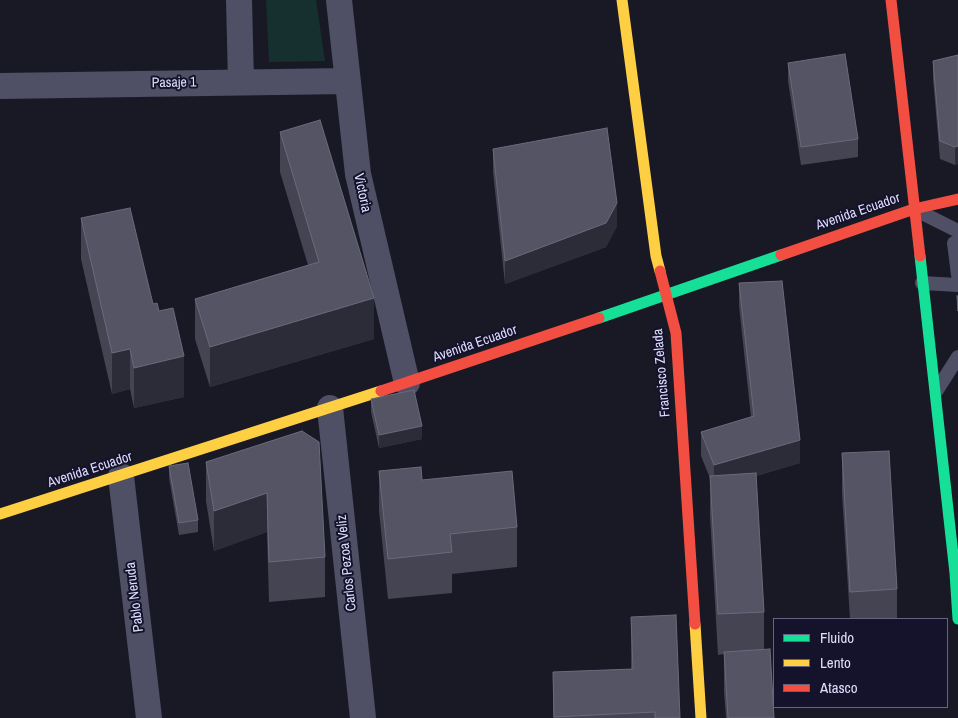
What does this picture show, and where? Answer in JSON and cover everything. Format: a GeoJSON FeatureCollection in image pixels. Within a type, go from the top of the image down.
{"type":"FeatureCollection","features":[{"type":"Feature","properties":{"kind":"main road","name":"Francisco Zelada"},"geometry":{"type":"LineString","coordinates":[[622,0],[656,256],[676,333],[701,718]]}},
{"type":"Feature","properties":{"kind":"main road"},"geometry":{"type":"LineString","coordinates":[[891,0],[956,573],[958,619]]}},
{"type":"Feature","properties":{"kind":"main road","name":"Avenida Ecuador"},"geometry":{"type":"LineString","coordinates":[[1,508],[121,476],[666,296],[914,209],[958,199]]}},
{"type":"Feature","properties":{"kind":"street"},"geometry":{"type":"LineString","coordinates":[[239,0],[241,82]]}},
{"type":"Feature","properties":{"kind":"street","name":"Victoria"},"geometry":{"type":"LineString","coordinates":[[339,0],[358,174],[407,382]]}},
{"type":"Feature","properties":{"kind":"street","name":"Pasaje 1"},"geometry":{"type":"LineString","coordinates":[[0,86],[347,81]]}},
{"type":"Feature","properties":{"kind":"street","name":"Carlos Pezoa Veliz"},"geometry":{"type":"LineString","coordinates":[[330,408],[363,718]]}},
{"type":"Feature","properties":{"kind":"street","name":"Pablo Neruda"},"geometry":{"type":"LineString","coordinates":[[121,476],[149,718]]}},
{"type":"Feature","properties":{"kind":"lane"},"geometry":{"type":"LineString","coordinates":[[914,209],[958,231]]}},
{"type":"Feature","properties":{"kind":"lane"},"geometry":{"type":"LineString","coordinates":[[958,243],[954,243],[958,275]]}},
{"type":"Feature","properties":{"kind":"lane"},"geometry":{"type":"LineString","coordinates":[[922,283],[958,285]]}},
{"type":"Feature","properties":{"kind":"lane"},"geometry":{"type":"LineString","coordinates":[[935,393],[958,357]]}},
{"type":"Feature","properties":{"kind":"green space"},"geometry":{"type":"Polygon","coordinates":[[[266,0],[316,0],[325,61],[269,62],[266,0]]]}},
{"type":"Feature","properties":{"kind":"building"},"geometry":{"type":"Polygon","coordinates":[[[845,54],[858,139],[801,147],[788,63],[845,54]]]}},
{"type":"Feature","properties":{"kind":"building"},"geometry":{"type":"Polygon","coordinates":[[[958,55],[958,146],[955,147],[940,141],[933,61],[958,55]]]}},
{"type":"Feature","properties":{"kind":"building"},"geometry":{"type":"Polygon","coordinates":[[[320,120],[374,298],[210,347],[195,299],[319,262],[280,132],[320,120]]]}},
{"type":"Feature","properties":{"kind":"building"},"geometry":{"type":"Polygon","coordinates":[[[607,128],[617,203],[606,223],[505,261],[493,149],[607,128]]]}},
{"type":"Feature","properties":{"kind":"building"},"geometry":{"type":"Polygon","coordinates":[[[130,208],[153,304],[157,303],[159,311],[173,308],[184,356],[134,368],[130,349],[112,353],[81,218],[130,208]]]}},
{"type":"Feature","properties":{"kind":"building"},"geometry":{"type":"Polygon","coordinates":[[[782,281],[800,440],[714,465],[701,432],[754,416],[739,283],[782,281]]]}},
{"type":"Feature","properties":{"kind":"building"},"geometry":{"type":"Polygon","coordinates":[[[414,390],[422,426],[379,435],[371,399],[414,390]]]}},
{"type":"Feature","properties":{"kind":"building"},"geometry":{"type":"Polygon","coordinates":[[[302,431],[319,442],[325,557],[269,562],[267,493],[214,511],[206,462],[302,431]]]}},
{"type":"Feature","properties":{"kind":"building"},"geometry":{"type":"Polygon","coordinates":[[[889,451],[897,589],[850,592],[842,453],[889,451]]]}},
{"type":"Feature","properties":{"kind":"building"},"geometry":{"type":"Polygon","coordinates":[[[188,463],[198,520],[179,523],[169,466],[188,463]]]}},
{"type":"Feature","properties":{"kind":"building"},"geometry":{"type":"Polygon","coordinates":[[[421,467],[422,480],[512,471],[517,527],[450,534],[452,552],[388,559],[379,471],[421,467]]]}},
{"type":"Feature","properties":{"kind":"building"},"geometry":{"type":"Polygon","coordinates":[[[756,473],[764,612],[718,614],[710,476],[756,473]]]}},
{"type":"Feature","properties":{"kind":"building"},"geometry":{"type":"Polygon","coordinates":[[[676,615],[680,718],[655,718],[655,712],[554,717],[553,672],[633,669],[631,617],[676,615]]]}},
{"type":"Feature","properties":{"kind":"building"},"geometry":{"type":"Polygon","coordinates":[[[770,649],[774,718],[728,718],[724,652],[770,649]]]}},
{"type":"Feature","properties":{"kind":"traffic: fast"},"geometry":{"type":"LineString","coordinates":[[599,318],[781,255]]}},
{"type":"Feature","properties":{"kind":"traffic: fast"},"geometry":{"type":"LineString","coordinates":[[920,256],[955,573],[958,619]]}},
{"type":"Feature","properties":{"kind":"traffic: slow"},"geometry":{"type":"LineString","coordinates":[[622,0],[656,256],[660,271]]}},
{"type":"Feature","properties":{"kind":"traffic: slow"},"geometry":{"type":"LineString","coordinates":[[0,514],[381,391]]}},
{"type":"Feature","properties":{"kind":"traffic: slow"},"geometry":{"type":"LineString","coordinates":[[695,624],[701,718]]}},
{"type":"Feature","properties":{"kind":"traffic: jam"},"geometry":{"type":"LineString","coordinates":[[891,0],[920,256]]}},
{"type":"Feature","properties":{"kind":"traffic: jam"},"geometry":{"type":"LineString","coordinates":[[781,255],[914,209],[958,199]]}},
{"type":"Feature","properties":{"kind":"traffic: jam"},"geometry":{"type":"LineString","coordinates":[[660,271],[676,333],[695,624]]}},
{"type":"Feature","properties":{"kind":"traffic: jam"},"geometry":{"type":"LineString","coordinates":[[381,391],[599,318]]}}]}
